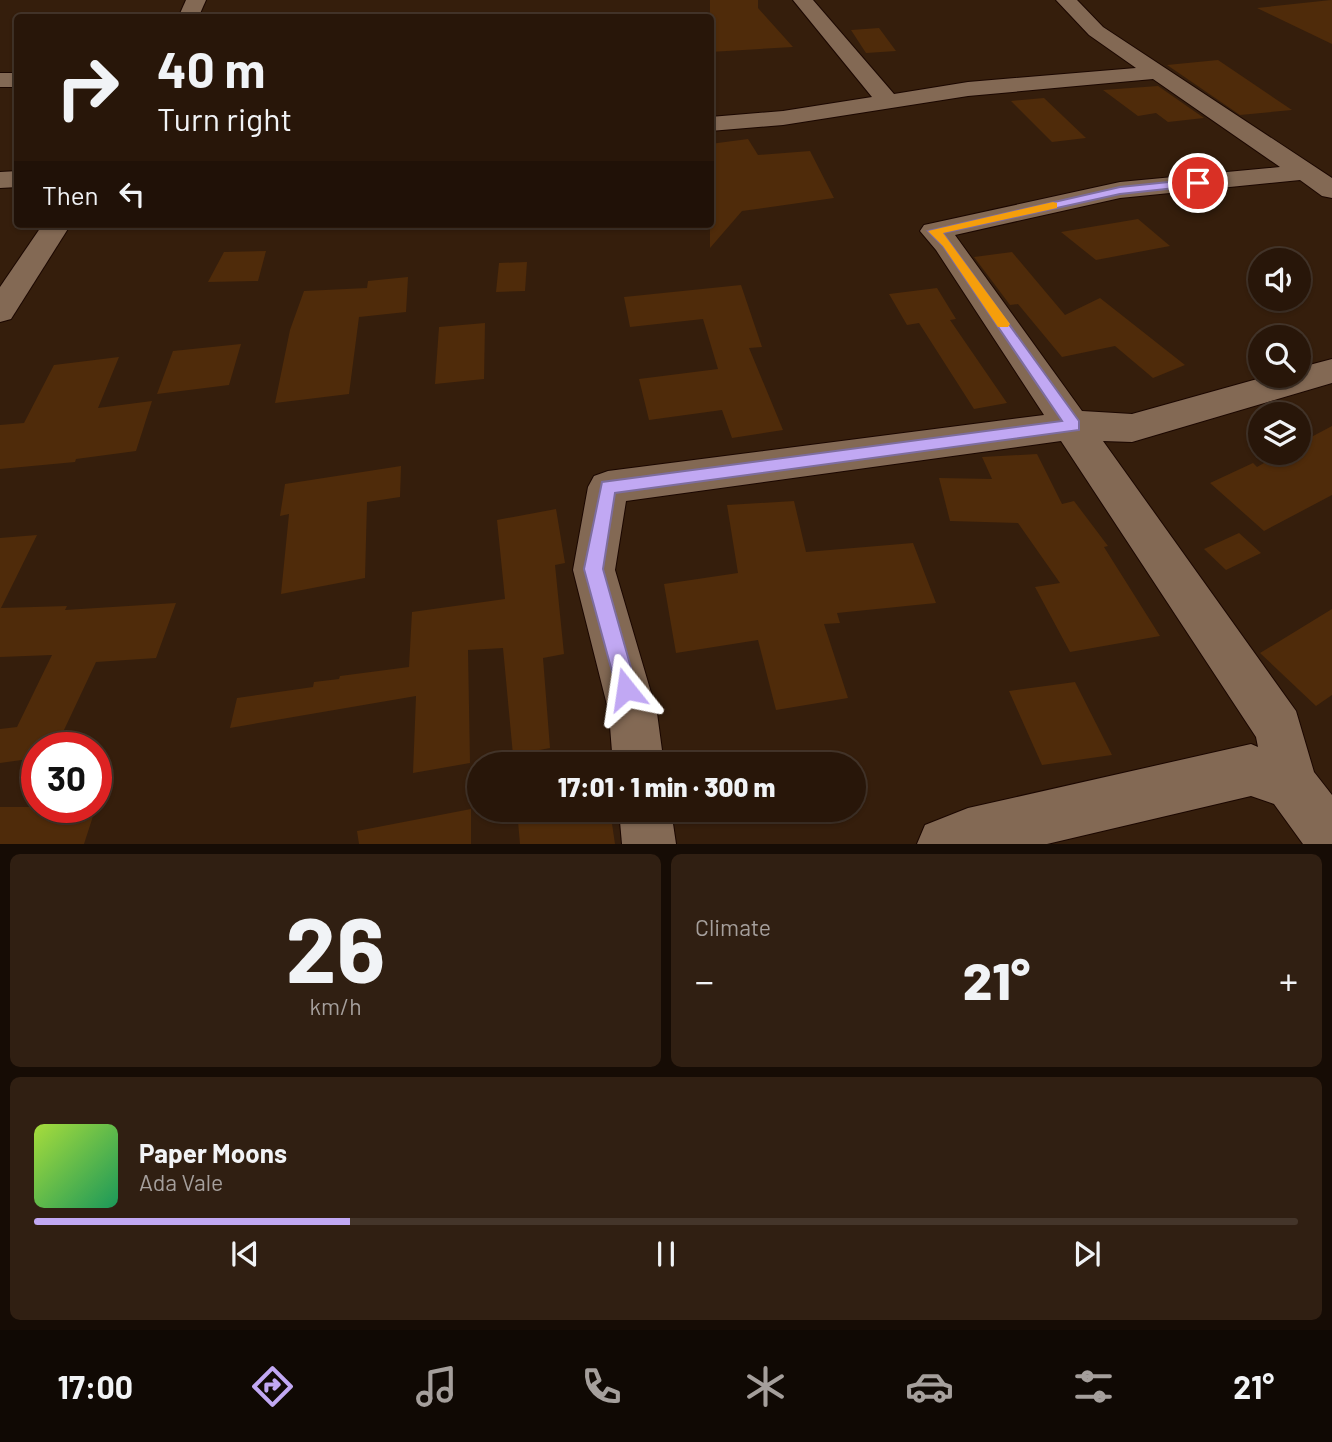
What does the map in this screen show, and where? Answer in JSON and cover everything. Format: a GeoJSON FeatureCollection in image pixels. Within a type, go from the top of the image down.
{"type":"FeatureCollection","features":[{"type":"Feature","properties":{"kind":"street"},"geometry":{"type":"LineString","coordinates":[[803,0],[888,101]]}},
{"type":"Feature","properties":{"kind":"street"},"geometry":{"type":"LineString","coordinates":[[1066,0],[1096,31],[1332,190]]}},
{"type":"Feature","properties":{"kind":"street"},"geometry":{"type":"LineString","coordinates":[[714,124],[783,118],[968,89],[1160,72]]}},
{"type":"Feature","properties":{"kind":"street"},"geometry":{"type":"LineString","coordinates":[[1305,172],[1120,191],[934,231],[947,244],[1073,425],[1279,728],[1291,784],[1332,838]]}},
{"type":"Feature","properties":{"kind":"street"},"geometry":{"type":"LineString","coordinates":[[0,311],[54,228]]}},
{"type":"Feature","properties":{"kind":"street"},"geometry":{"type":"LineString","coordinates":[[638,752],[633,713],[594,569],[608,487],[1073,425],[1132,428],[1332,371]]}},
{"type":"Feature","properties":{"kind":"street"},"geometry":{"type":"LineString","coordinates":[[944,844],[968,835],[1251,770],[1291,784]]}},
{"type":"Feature","properties":{"kind":"street"},"geometry":{"type":"LineString","coordinates":[[646,822],[649,844]]}},
{"type":"Feature","properties":{"kind":"building"},"geometry":{"type":"Polygon","coordinates":[[[710,0],[758,0],[758,8],[793,47],[714,52],[714,14],[710,14],[710,0]]]}},
{"type":"Feature","properties":{"kind":"building"},"geometry":{"type":"Polygon","coordinates":[[[1331,0],[1332,44],[1257,8],[1331,0]]]}},
{"type":"Feature","properties":{"kind":"building"},"geometry":{"type":"Polygon","coordinates":[[[879,28],[896,51],[866,53],[851,30],[879,28]]]}},
{"type":"Feature","properties":{"kind":"building"},"geometry":{"type":"Polygon","coordinates":[[[1218,60],[1292,110],[1240,115],[1167,65],[1218,60]]]}},
{"type":"Feature","properties":{"kind":"building"},"geometry":{"type":"Polygon","coordinates":[[[1158,86],[1204,118],[1168,122],[1156,113],[1138,116],[1103,90],[1158,86]]]}},
{"type":"Feature","properties":{"kind":"building"},"geometry":{"type":"Polygon","coordinates":[[[1044,98],[1086,138],[1052,142],[1011,101],[1044,98]]]}},
{"type":"Feature","properties":{"kind":"building"},"geometry":{"type":"Polygon","coordinates":[[[748,139],[758,155],[810,151],[834,198],[742,211],[710,248],[710,228],[714,228],[714,143],[748,139]]]}},
{"type":"Feature","properties":{"kind":"building"},"geometry":{"type":"Polygon","coordinates":[[[1138,219],[1170,246],[1096,260],[1061,232],[1138,219]]]}},
{"type":"Feature","properties":{"kind":"building"},"geometry":{"type":"Polygon","coordinates":[[[266,251],[258,281],[208,282],[224,252],[266,251]]]}},
{"type":"Feature","properties":{"kind":"building"},"geometry":{"type":"Polygon","coordinates":[[[1012,252],[1065,315],[1100,298],[1185,365],[1153,378],[1115,346],[1062,357],[1018,304],[1010,305],[974,257],[1012,252]]]}},
{"type":"Feature","properties":{"kind":"building"},"geometry":{"type":"Polygon","coordinates":[[[527,262],[525,291],[496,292],[499,263],[527,262]]]}},
{"type":"Feature","properties":{"kind":"building"},"geometry":{"type":"Polygon","coordinates":[[[408,277],[406,312],[359,317],[349,394],[275,403],[290,330],[304,291],[367,288],[368,281],[408,277]]]}},
{"type":"Feature","properties":{"kind":"building"},"geometry":{"type":"Polygon","coordinates":[[[741,285],[762,347],[749,348],[783,430],[732,438],[722,410],[649,420],[639,379],[718,369],[703,319],[630,327],[624,297],[741,285]]]}},
{"type":"Feature","properties":{"kind":"building"},"geometry":{"type":"Polygon","coordinates":[[[937,288],[956,319],[950,320],[1007,403],[974,409],[919,323],[907,325],[889,294],[937,288]]]}},
{"type":"Feature","properties":{"kind":"building"},"geometry":{"type":"Polygon","coordinates":[[[485,323],[484,379],[435,384],[439,327],[485,323]]]}},
{"type":"Feature","properties":{"kind":"building"},"geometry":{"type":"Polygon","coordinates":[[[241,344],[229,385],[157,394],[173,351],[241,344]]]}},
{"type":"Feature","properties":{"kind":"building"},"geometry":{"type":"Polygon","coordinates":[[[119,357],[98,408],[152,401],[136,451],[76,459],[75,462],[0,469],[0,425],[24,423],[54,365],[119,357]]]}},
{"type":"Feature","properties":{"kind":"building"},"geometry":{"type":"Polygon","coordinates":[[[1332,426],[1332,495],[1264,531],[1210,483],[1249,465],[1311,465],[1311,437],[1332,426]]]}},
{"type":"Feature","properties":{"kind":"building"},"geometry":{"type":"Polygon","coordinates":[[[1037,454],[1062,504],[1074,501],[1108,546],[1104,547],[1160,636],[1070,652],[1035,587],[1060,583],[1018,523],[950,521],[939,478],[992,479],[982,457],[1037,454]]]}},
{"type":"Feature","properties":{"kind":"building"},"geometry":{"type":"Polygon","coordinates":[[[401,466],[400,497],[367,502],[365,578],[281,594],[289,514],[280,516],[285,484],[401,466]]]}},
{"type":"Feature","properties":{"kind":"building"},"geometry":{"type":"Polygon","coordinates":[[[794,501],[806,552],[913,543],[936,603],[837,613],[840,623],[824,624],[848,698],[776,710],[758,640],[676,653],[664,584],[738,573],[727,505],[794,501]]]}},
{"type":"Feature","properties":{"kind":"building"},"geometry":{"type":"Polygon","coordinates":[[[556,509],[565,563],[555,565],[564,654],[543,658],[550,748],[513,752],[503,648],[468,650],[470,752],[467,752],[467,764],[413,773],[416,696],[230,728],[237,698],[313,687],[314,682],[339,679],[340,676],[409,667],[412,612],[505,599],[497,520],[556,509]]]}},
{"type":"Feature","properties":{"kind":"building"},"geometry":{"type":"Polygon","coordinates":[[[1239,533],[1261,553],[1226,570],[1204,549],[1239,533]]]}},
{"type":"Feature","properties":{"kind":"building"},"geometry":{"type":"Polygon","coordinates":[[[37,535],[1,608],[67,606],[65,610],[176,603],[156,658],[96,662],[63,732],[21,732],[21,760],[0,763],[0,729],[17,727],[52,655],[0,657],[0,538],[37,535]]]}},
{"type":"Feature","properties":{"kind":"building"},"geometry":{"type":"Polygon","coordinates":[[[1332,609],[1332,695],[1316,706],[1260,653],[1332,609]]]}},
{"type":"Feature","properties":{"kind":"building"},"geometry":{"type":"Polygon","coordinates":[[[1075,682],[1112,755],[1042,765],[1009,691],[1075,682]]]}},
{"type":"Feature","properties":{"kind":"building"},"geometry":{"type":"Polygon","coordinates":[[[0,807],[21,807],[21,823],[91,823],[84,844],[0,844],[0,807]]]}},
{"type":"Feature","properties":{"kind":"building"},"geometry":{"type":"Polygon","coordinates":[[[467,810],[467,822],[471,822],[471,844],[359,844],[357,831],[467,810]]]}},
{"type":"Feature","properties":{"kind":"building"},"geometry":{"type":"Polygon","coordinates":[[[518,822],[612,822],[615,844],[520,844],[518,822]]]}},
{"type":"Feature","properties":{"kind":"slow traffic"},"geometry":{"type":"LineString","coordinates":[[1003,324],[947,244],[934,231],[1053,206]]}},
{"type":"Feature","properties":{"kind":"route"},"geometry":{"type":"LineString","coordinates":[[626,689],[594,569],[608,487],[1073,425],[947,244],[934,231],[1120,191],[1198,183]]}}]}
